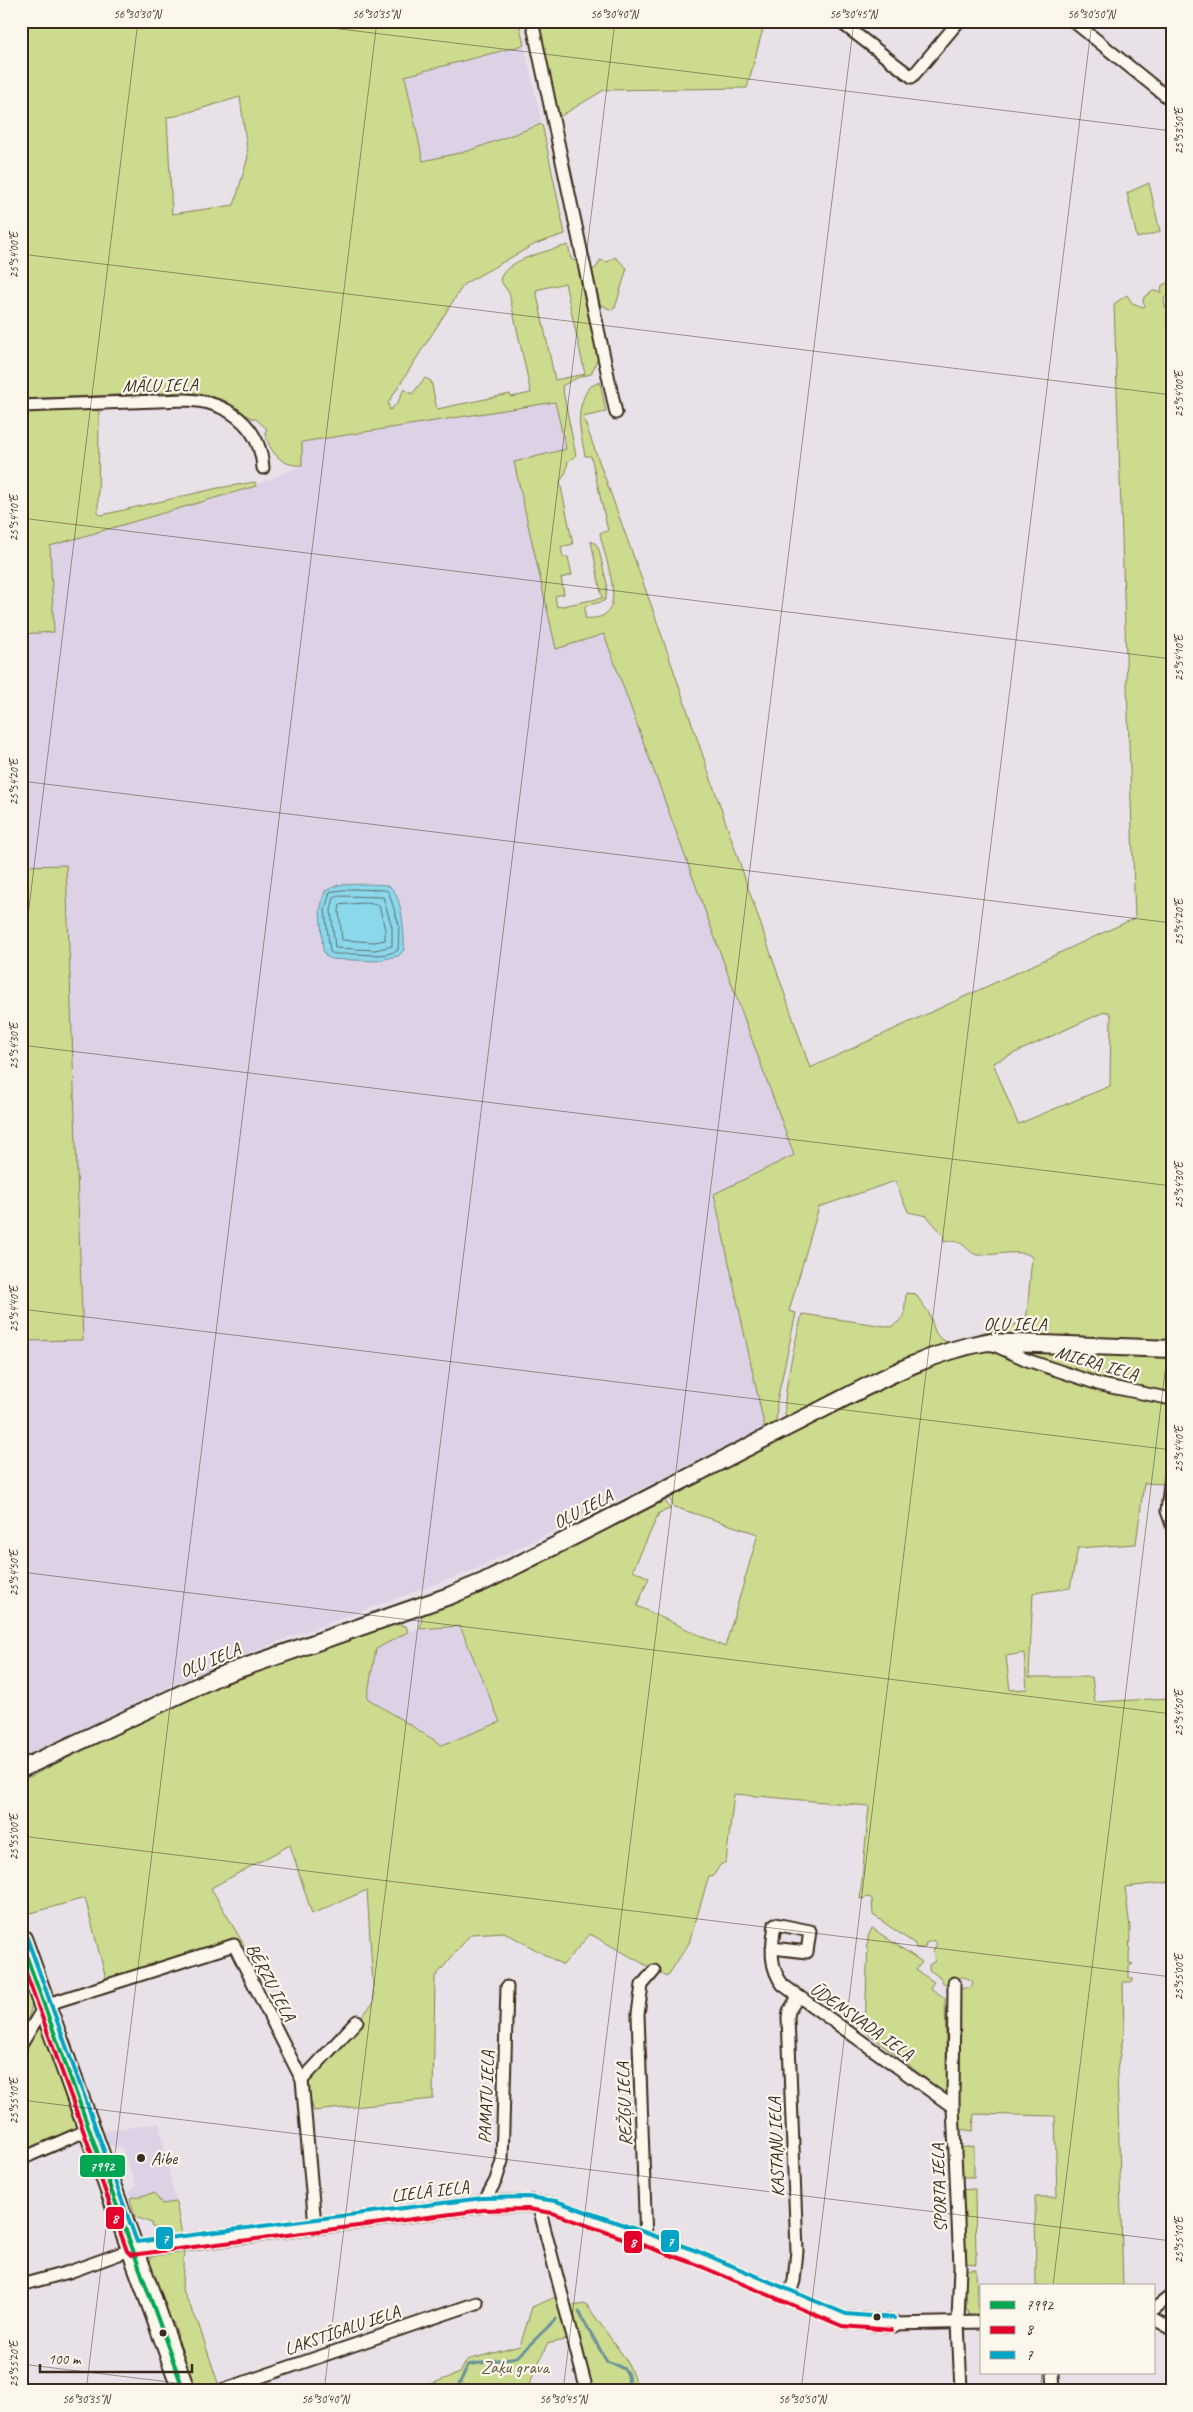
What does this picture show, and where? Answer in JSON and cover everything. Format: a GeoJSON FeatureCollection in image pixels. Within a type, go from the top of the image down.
{"type":"FeatureCollection","features":[{"type":"Feature","properties":{"kind":"highway"},"geometry":{"type":"LineString","coordinates":[[21,1940],[184,2391]]}},
{"type":"Feature","properties":{"kind":"street"},"geometry":{"type":"LineString","coordinates":[[532,21],[616,413]]}},
{"type":"Feature","properties":{"kind":"street"},"geometry":{"type":"LineString","coordinates":[[839,21],[912,76],[958,21]]}},
{"type":"Feature","properties":{"kind":"street"},"geometry":{"type":"LineString","coordinates":[[1074,21],[1172,101]]}},
{"type":"Feature","properties":{"kind":"street","name":"MĀLU IELA"},"geometry":{"type":"LineString","coordinates":[[21,406],[185,400],[207,402],[227,409],[245,424],[260,449],[262,468]]}},
{"type":"Feature","properties":{"kind":"street","name":"OĻU IELA"},"geometry":{"type":"LineString","coordinates":[[21,1769],[219,1676],[449,1596],[483,1582],[888,1376],[932,1357],[966,1346],[988,1342],[1172,1348]]}},
{"type":"Feature","properties":{"kind":"street","name":"MIERA IELA"},"geometry":{"type":"LineString","coordinates":[[988,1342],[1027,1360],[1101,1385],[1172,1399]]}},
{"type":"Feature","properties":{"kind":"street"},"geometry":{"type":"LineString","coordinates":[[1172,1467],[1167,1511],[1172,1525]]}},
{"type":"Feature","properties":{"kind":"street","name":"BĒRZU IELA"},"geometry":{"type":"LineString","coordinates":[[45,2004],[234,1945],[302,2080],[315,2225]]}},
{"type":"Feature","properties":{"kind":"street","name":"ŪDENSVADA IELA"},"geometry":{"type":"LineString","coordinates":[[772,1948],[775,1974],[783,1985],[953,2107]]}},
{"type":"Feature","properties":{"kind":"street","name":"REŽĢU IELA"},"geometry":{"type":"LineString","coordinates":[[646,2240],[638,2014],[642,1985],[654,1971]]}},
{"type":"Feature","properties":{"kind":"street","name":"SPORTA IELA"},"geometry":{"type":"LineString","coordinates":[[954,1984],[953,2107],[960,2266],[958,2322],[960,2391]]}},
{"type":"Feature","properties":{"kind":"street","name":"PAMATU IELA"},"geometry":{"type":"LineString","coordinates":[[483,2204],[496,2180],[502,2161],[507,1986]]}},
{"type":"Feature","properties":{"kind":"street","name":"KASTAŅU IELA"},"geometry":{"type":"LineString","coordinates":[[789,2296],[794,2281],[797,2251],[788,2017],[789,2011],[798,1997]]}},
{"type":"Feature","properties":{"kind":"street"},"geometry":{"type":"LineString","coordinates":[[21,2045],[45,2004]]}},
{"type":"Feature","properties":{"kind":"street"},"geometry":{"type":"LineString","coordinates":[[302,2080],[357,2021]]}},
{"type":"Feature","properties":{"kind":"street"},"geometry":{"type":"LineString","coordinates":[[21,2159],[90,2129]]}},
{"type":"Feature","properties":{"kind":"street","name":"LIELĀ IELA"},"geometry":{"type":"LineString","coordinates":[[133,2249],[483,2204],[538,2204],[571,2212],[695,2257],[844,2320],[893,2324],[980,2322]]}},
{"type":"Feature","properties":{"kind":"street"},"geometry":{"type":"LineString","coordinates":[[538,2204],[587,2391]]}},
{"type":"Feature","properties":{"kind":"street"},"geometry":{"type":"LineString","coordinates":[[21,2284],[69,2272],[133,2249]]}},
{"type":"Feature","properties":{"kind":"street"},"geometry":{"type":"LineString","coordinates":[[1156,2307],[1172,2295]]}},
{"type":"Feature","properties":{"kind":"street","name":"LAKSTĪGALU IELA"},"geometry":{"type":"LineString","coordinates":[[219,2391],[476,2303]]}},
{"type":"Feature","properties":{"kind":"street"},"geometry":{"type":"LineString","coordinates":[[1156,2319],[1172,2329]]}},
{"type":"Feature","properties":{"kind":"street"},"geometry":{"type":"LineString","coordinates":[[1053,2374],[1054,2391]]}},
{"type":"Feature","properties":{"kind":"shaded area"},"geometry":{"type":"Polygon","coordinates":[[[524,45],[542,124],[468,151],[423,161],[405,76],[524,45]]]}},
{"type":"Feature","properties":{"kind":"shaded area"},"geometry":{"type":"Polygon","coordinates":[[[555,402],[566,450],[514,463],[556,648],[604,634],[795,1155],[714,1195],[765,1429],[469,1572],[285,1639],[168,1687],[21,1759],[21,1341],[82,1340],[66,865],[21,866],[21,634],[54,632],[50,546],[250,488],[302,465],[302,442],[555,402]]]}},
{"type":"Feature","properties":{"kind":"shaded area"},"geometry":{"type":"Polygon","coordinates":[[[460,1626],[500,1721],[442,1745],[367,1698],[376,1649],[408,1632],[420,1629],[460,1626]]]}},
{"type":"Feature","properties":{"kind":"shaded area"},"geometry":{"type":"Polygon","coordinates":[[[159,2123],[176,2202],[162,2204],[153,2193],[130,2198],[130,2191],[136,2185],[122,2149],[106,2144],[103,2131],[159,2123]]]}},
{"type":"Feature","properties":{"kind":"green space"},"geometry":{"type":"Polygon","coordinates":[[[21,21],[519,21],[524,45],[405,76],[423,161],[468,151],[542,124],[565,234],[535,244],[464,284],[388,403],[390,410],[397,404],[404,389],[412,394],[425,378],[431,381],[437,409],[510,394],[511,397],[531,393],[509,293],[500,280],[510,267],[519,261],[568,245],[571,259],[578,262],[600,353],[591,374],[579,377],[562,386],[576,456],[568,461],[566,472],[560,482],[573,544],[561,547],[563,557],[568,557],[572,575],[561,578],[564,594],[555,596],[557,607],[602,598],[591,541],[596,544],[599,550],[607,584],[606,597],[604,601],[585,606],[585,618],[600,617],[609,611],[612,600],[610,573],[600,533],[608,531],[591,456],[585,456],[580,421],[581,405],[584,396],[589,387],[600,382],[606,412],[583,417],[654,613],[810,1068],[1135,918],[1114,304],[1127,295],[1132,303],[1143,307],[1145,306],[1143,302],[1144,297],[1153,291],[1161,292],[1162,285],[1167,283],[1171,294],[1164,298],[1165,307],[1170,307],[1166,320],[1172,332],[1169,347],[1172,348],[1172,1342],[1001,1336],[1000,1328],[1021,1323],[1027,1314],[1032,1257],[1022,1253],[979,1255],[957,1242],[944,1242],[944,1236],[927,1216],[908,1212],[895,1181],[819,1207],[789,1311],[796,1313],[777,1401],[776,1426],[765,1429],[714,1194],[794,1155],[604,634],[556,649],[514,462],[566,449],[555,402],[302,442],[302,465],[295,465],[277,456],[267,439],[265,432],[267,429],[256,419],[251,418],[224,400],[199,393],[21,399],[21,21]],[[240,97],[167,117],[172,214],[234,205],[248,157],[240,97]],[[565,283],[536,290],[555,380],[585,374],[565,283]],[[1104,1012],[993,1063],[1018,1124],[1110,1086],[1111,1016],[1109,1012],[1104,1012]]]}},
{"type":"Feature","properties":{"kind":"green space"},"geometry":{"type":"Polygon","coordinates":[[[538,21],[765,21],[747,88],[604,90],[559,117],[538,21]]]}},
{"type":"Feature","properties":{"kind":"green space"},"geometry":{"type":"Polygon","coordinates":[[[1149,183],[1160,232],[1137,238],[1127,193],[1149,183]]]}},
{"type":"Feature","properties":{"kind":"green space"},"geometry":{"type":"Polygon","coordinates":[[[615,257],[627,268],[615,308],[611,310],[600,304],[592,270],[597,267],[600,260],[607,262],[615,257]]]}},
{"type":"Feature","properties":{"kind":"green space"},"geometry":{"type":"Polygon","coordinates":[[[89,409],[99,411],[98,514],[102,515],[218,488],[255,482],[256,486],[50,546],[54,632],[21,634],[21,412],[89,409]]]}},
{"type":"Feature","properties":{"kind":"green space"},"geometry":{"type":"Polygon","coordinates":[[[66,865],[83,1340],[21,1341],[21,866],[66,865]]]}},
{"type":"Feature","properties":{"kind":"green space"},"geometry":{"type":"Polygon","coordinates":[[[906,1293],[916,1294],[930,1315],[936,1333],[943,1340],[948,1342],[995,1329],[994,1336],[787,1420],[785,1400],[787,1385],[802,1314],[892,1327],[904,1317],[906,1293]]]}},
{"type":"Feature","properties":{"kind":"green space"},"geometry":{"type":"Polygon","coordinates":[[[996,1351],[1172,1403],[1172,1444],[1165,1484],[1144,1483],[1136,1544],[1078,1548],[1070,1588],[1033,1593],[1029,1677],[1092,1677],[1095,1702],[1172,1698],[1172,1882],[1125,1887],[1130,1928],[1129,1963],[1133,1964],[1129,1966],[1129,1978],[1133,1979],[1133,1982],[1123,1982],[1124,2033],[1117,2070],[1123,2284],[1036,2284],[1035,2197],[1057,2197],[1055,2116],[974,2114],[973,2131],[959,2129],[957,2125],[959,1992],[963,1988],[971,1988],[973,1982],[967,1978],[960,1977],[947,1984],[943,1983],[941,1978],[929,1970],[929,1965],[935,1961],[933,1951],[937,1944],[934,1940],[926,1943],[925,1948],[916,1948],[915,1944],[873,1915],[872,1899],[869,1897],[860,1899],[869,1806],[734,1794],[726,1862],[720,1865],[714,1875],[709,1876],[689,1943],[667,1977],[590,1934],[563,1965],[504,1932],[471,1934],[435,1977],[433,2099],[314,2111],[305,2081],[374,2002],[367,1890],[312,1914],[290,1845],[211,1888],[244,1945],[109,1990],[85,1898],[31,1913],[21,1886],[21,1781],[177,1704],[248,1674],[395,1624],[406,1626],[408,1632],[376,1649],[367,1698],[442,1745],[500,1722],[460,1626],[420,1629],[422,1615],[462,1599],[664,1499],[670,1509],[659,1513],[633,1570],[649,1578],[637,1606],[725,1647],[758,1534],[674,1507],[669,1497],[908,1374],[952,1358],[996,1351]],[[1024,1653],[1006,1656],[1010,1690],[1027,1689],[1024,1653]]]}},
{"type":"Feature","properties":{"kind":"green space"},"geometry":{"type":"Polygon","coordinates":[[[1028,1351],[1172,1355],[1172,1396],[1119,1386],[1028,1355],[1028,1351]]]}},
{"type":"Feature","properties":{"kind":"green space"},"geometry":{"type":"Polygon","coordinates":[[[872,1928],[922,1962],[916,1970],[934,1982],[930,1988],[945,1998],[947,2095],[865,2031],[868,1937],[872,1928]]]}},
{"type":"Feature","properties":{"kind":"green space"},"geometry":{"type":"Polygon","coordinates":[[[21,1962],[30,1989],[32,2005],[27,2022],[21,2032],[21,1962]]]}},
{"type":"Feature","properties":{"kind":"green space"},"geometry":{"type":"Polygon","coordinates":[[[41,2025],[80,2129],[21,2156],[21,2060],[38,2026],[41,2025]]]}},
{"type":"Feature","properties":{"kind":"green space"},"geometry":{"type":"Polygon","coordinates":[[[974,2146],[974,2177],[960,2177],[960,2148],[974,2146]]]}},
{"type":"Feature","properties":{"kind":"green space"},"geometry":{"type":"Polygon","coordinates":[[[975,2189],[976,2264],[965,2263],[960,2190],[975,2189]]]}},
{"type":"Feature","properties":{"kind":"green space"},"geometry":{"type":"Polygon","coordinates":[[[154,2193],[162,2204],[176,2202],[182,2236],[166,2236],[156,2233],[158,2230],[151,2226],[152,2223],[135,2217],[130,2198],[154,2193]]]}},
{"type":"Feature","properties":{"kind":"green space"},"geometry":{"type":"Polygon","coordinates":[[[184,2247],[182,2289],[198,2323],[219,2386],[207,2391],[194,2390],[175,2337],[178,2336],[173,2322],[170,2322],[149,2267],[152,2253],[184,2247]]]}},
{"type":"Feature","properties":{"kind":"green space"},"geometry":{"type":"Polygon","coordinates":[[[969,2269],[976,2269],[977,2307],[980,2307],[980,2317],[969,2315],[966,2307],[965,2272],[969,2269]]]}},
{"type":"Feature","properties":{"kind":"green space","name":"Zaķu grava"},"geometry":{"type":"Polygon","coordinates":[[[558,2296],[569,2339],[547,2344],[528,2387],[474,2385],[473,2391],[413,2391],[460,2373],[467,2360],[520,2346],[532,2307],[558,2296]]]}},
{"type":"Feature","properties":{"kind":"green space"},"geometry":{"type":"Polygon","coordinates":[[[586,2304],[627,2361],[639,2391],[592,2391],[571,2306],[586,2304]]]}},
{"type":"Feature","properties":{"kind":"water"},"geometry":{"type":"Polygon","coordinates":[[[338,885],[385,885],[394,891],[402,916],[404,950],[398,956],[376,961],[331,959],[326,956],[323,950],[320,910],[325,891],[338,885]]]}},
{"type":"Feature","properties":{"kind":"waterway"},"geometry":{"type":"LineString","coordinates":[[579,2312],[607,2362],[623,2368],[628,2374],[629,2391]]}},
{"type":"Feature","properties":{"kind":"waterway"},"geometry":{"type":"LineString","coordinates":[[456,2391],[468,2365],[517,2357],[556,2319]]}},
{"type":"Feature","properties":{"kind":"transit line","name":"7"},"geometry":{"type":"LineString","coordinates":[[27,1938],[137,2242],[482,2198],[528,2197],[556,2201],[697,2251],[846,2314],[894,2318]]}},
{"type":"Feature","properties":{"kind":"transit line","name":"7992"},"geometry":{"type":"LineString","coordinates":[[21,1941],[184,2391]]}},
{"type":"Feature","properties":{"kind":"transit line","name":"8"},"geometry":{"type":"LineString","coordinates":[[21,1959],[127,2251],[131,2255],[483,2210],[528,2209],[552,2213],[693,2263],[842,2326],[892,2330]]}},
{"type":"Feature","properties":{"kind":"place","name":"Aibe"},"geometry":{"type":"Point","coordinates":[141,2158]}}]}
